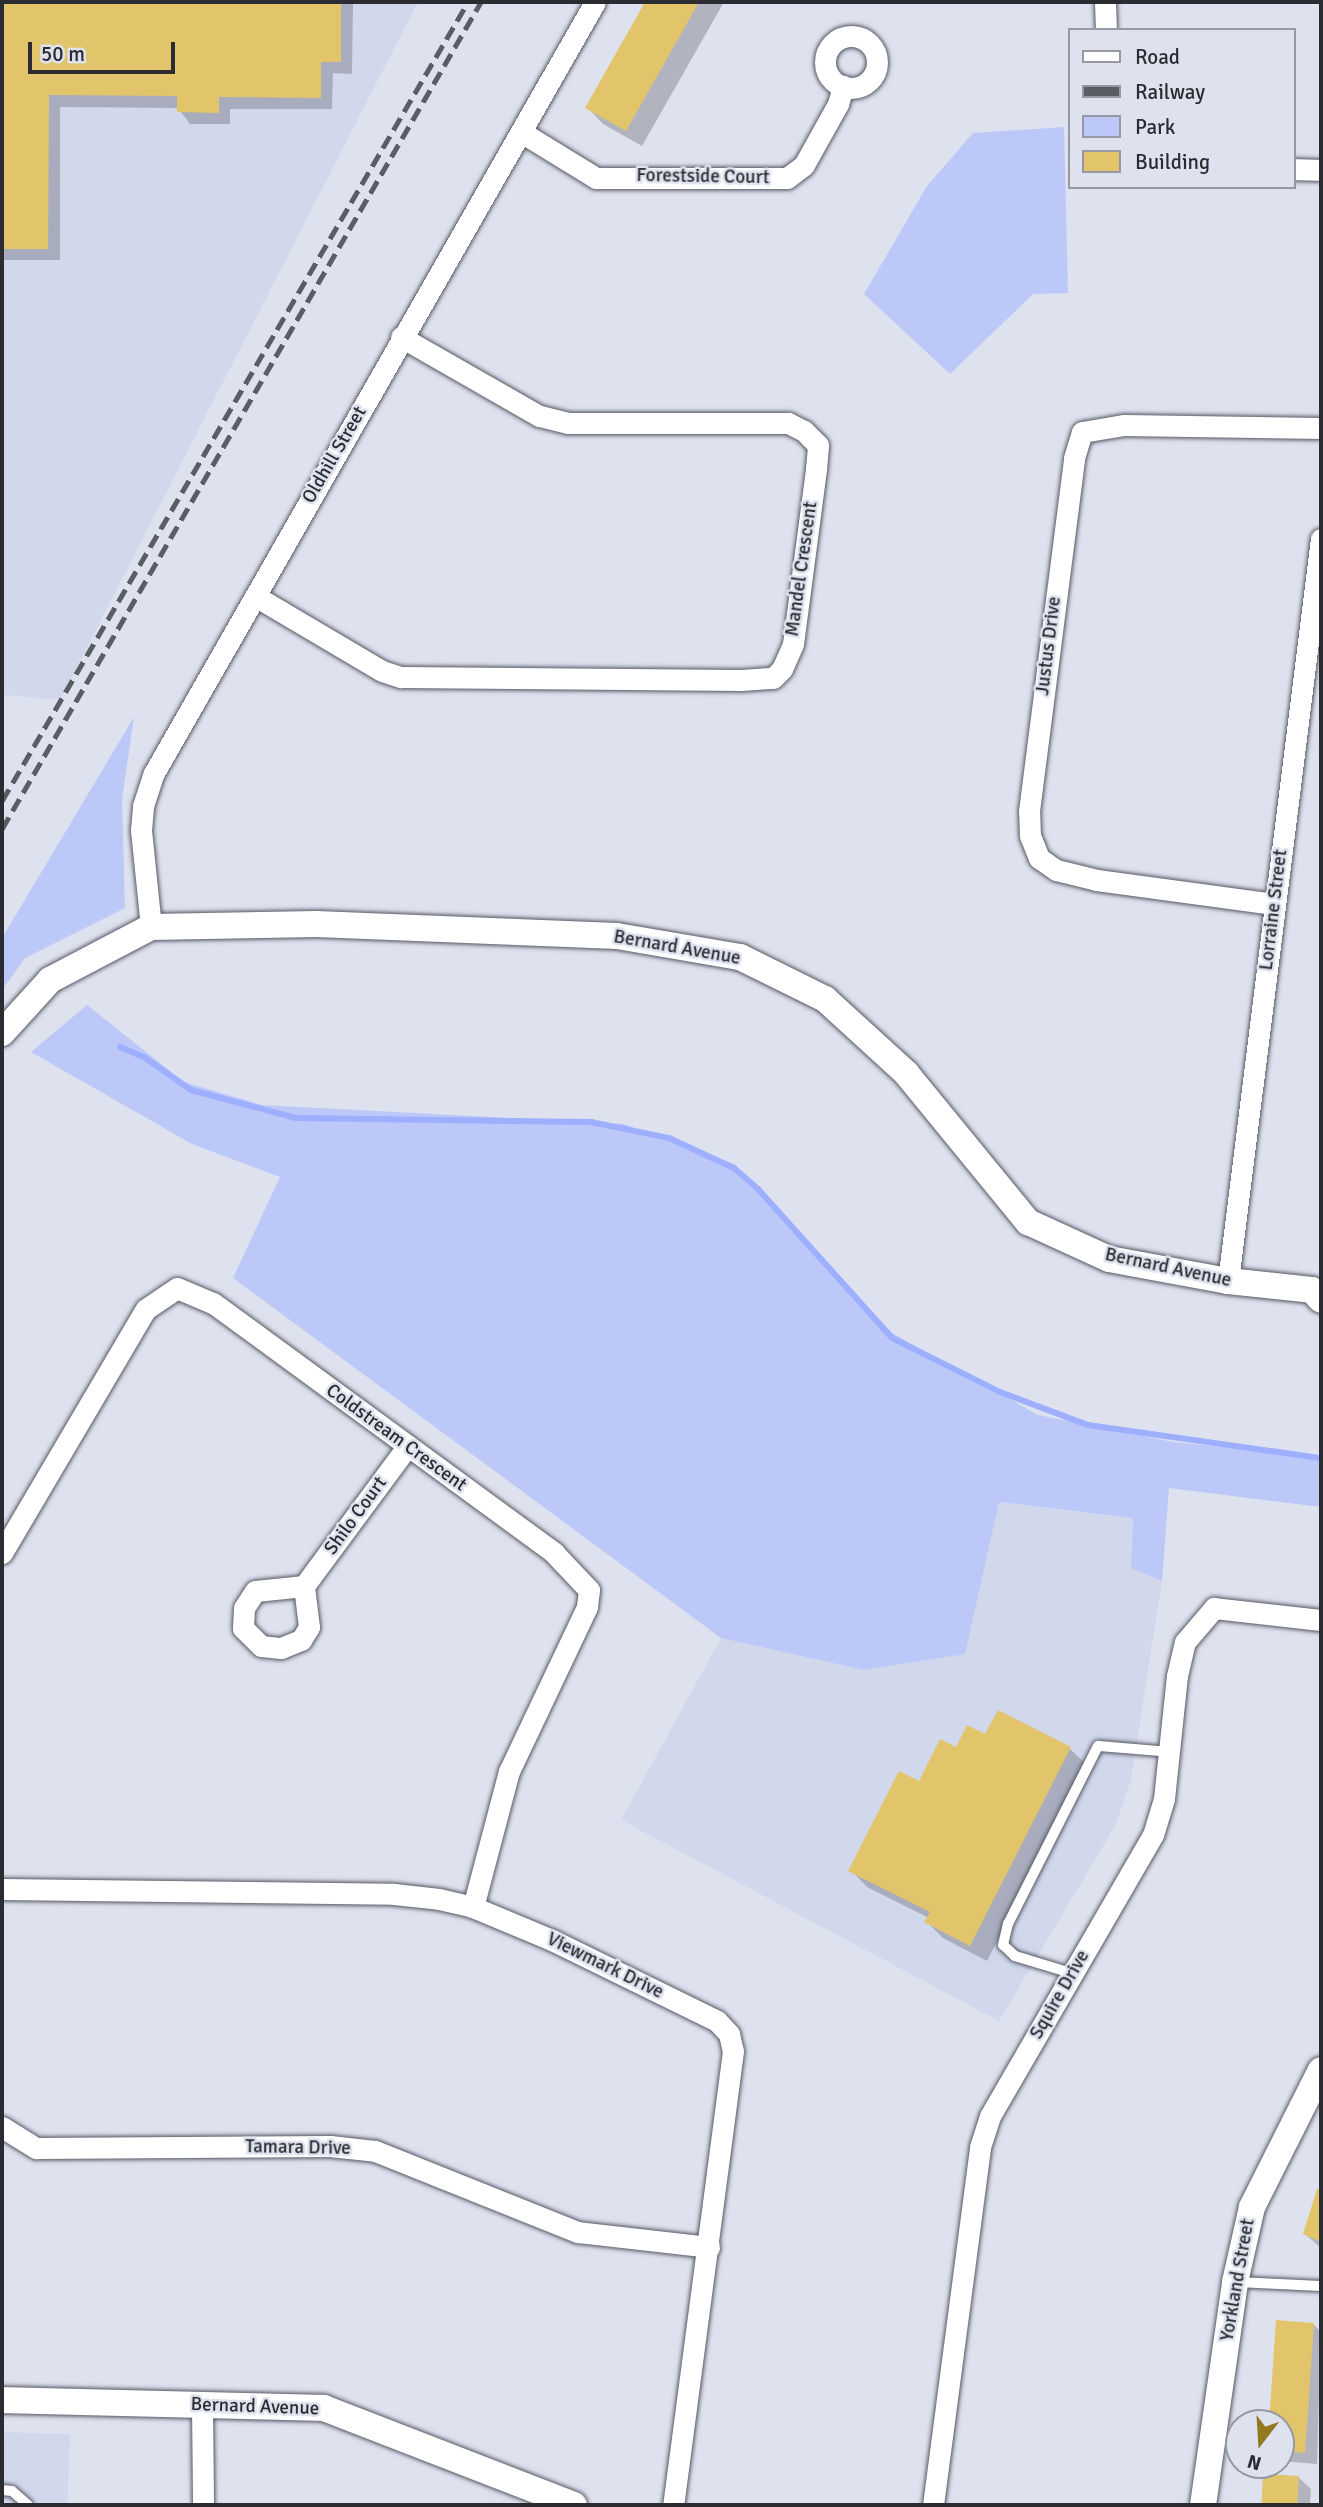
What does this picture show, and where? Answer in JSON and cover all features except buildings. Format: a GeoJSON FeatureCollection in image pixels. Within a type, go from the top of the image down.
{"type":"FeatureCollection","features":[{"type":"Feature","properties":{"kind":"street","name":"Oldhill Street"},"geometry":{"type":"LineString","coordinates":[[151,927],[143,806],[154,773],[595,2]]}},
{"type":"Feature","properties":{"kind":"street"},"geometry":{"type":"LineString","coordinates":[[1105,2],[1106,28]]}},
{"type":"Feature","properties":{"kind":"street","name":"Forestside Court"},"geometry":{"type":"LineString","coordinates":[[521,132],[596,178],[787,178],[804,165],[838,104],[843,86]]}},
{"type":"Feature","properties":{"kind":"street"},"geometry":{"type":"LineString","coordinates":[[1295,169],[1321,170]]}},
{"type":"Feature","properties":{"kind":"street","name":"Mandel Crescent"},"geometry":{"type":"LineString","coordinates":[[255,596],[371,665],[401,677],[741,680],[773,678],[782,669],[793,644],[816,469],[818,445],[804,431],[788,423],[568,423],[539,416],[401,337]]}},
{"type":"Feature","properties":{"kind":"street","name":"Justus Drive"},"geometry":{"type":"LineString","coordinates":[[1274,904],[1097,880],[1056,870],[1039,858],[1030,836],[1029,811],[1073,458],[1082,432],[1124,425],[1321,428]]}},
{"type":"Feature","properties":{"kind":"street","name":"Lorraine Street"},"geometry":{"type":"LineString","coordinates":[[1228,1282],[1321,539]]}},
{"type":"Feature","properties":{"kind":"street","name":"Bernard Avenue"},"geometry":{"type":"LineString","coordinates":[[2,1033],[50,980],[151,927],[316,924],[617,936],[740,957],[825,999],[906,1073],[1028,1222],[1109,1258],[1228,1282],[1318,1291]]}},
{"type":"Feature","properties":{"kind":"street","name":"Coldstream Crescent"},"geometry":{"type":"LineString","coordinates":[[2,1553],[146,1308],[167,1291],[177,1288],[213,1303],[562,1559],[589,1590],[581,1624],[509,1771],[473,1907]]}},
{"type":"Feature","properties":{"kind":"street","name":"Shilo Court"},"geometry":{"type":"LineString","coordinates":[[304,1586],[407,1447]]}},
{"type":"Feature","properties":{"kind":"street","name":"Squire Drive"},"geometry":{"type":"LineString","coordinates":[[933,2505],[980,2147],[990,2116],[1153,1835],[1164,1799],[1179,1665],[1185,1642],[1214,1608],[1321,1620]]}},
{"type":"Feature","properties":{"kind":"street","name":"Viewmark Drive"},"geometry":{"type":"LineString","coordinates":[[2,1889],[394,1894],[473,1907],[552,1940],[718,2021],[729,2034],[730,2078],[673,2505]]}},
{"type":"Feature","properties":{"kind":"street","name":"Yorkland Street"},"geometry":{"type":"LineString","coordinates":[[1203,2505],[1235,2282],[1252,2207],[1321,2070]]}},
{"type":"Feature","properties":{"kind":"street","name":"Tamara Drive"},"geometry":{"type":"LineString","coordinates":[[2,2127],[36,2148],[330,2146],[375,2151],[578,2232],[709,2247]]}},
{"type":"Feature","properties":{"kind":"street","name":"Bernard Avenue"},"geometry":{"type":"LineString","coordinates":[[2,2400],[324,2408],[574,2505]]}},
{"type":"Feature","properties":{"kind":"street"},"geometry":{"type":"LineString","coordinates":[[202,2404],[203,2505]]}},
{"type":"Feature","properties":{"kind":"lane"},"geometry":{"type":"LineString","coordinates":[[1071,1973],[1015,1956],[1003,1945],[1008,1924],[1098,1746],[1171,1752]]}},
{"type":"Feature","properties":{"kind":"lane"},"geometry":{"type":"LineString","coordinates":[[1235,2282],[1321,2286]]}},
{"type":"Feature","properties":{"kind":"lane"},"geometry":{"type":"LineString","coordinates":[[2,2490],[12,2491],[28,2505]]}},
{"type":"Feature","properties":{"kind":"shaded area"},"geometry":{"type":"Polygon","coordinates":[[[2,2],[418,2],[60,700],[2,695],[2,2]]]}},
{"type":"Feature","properties":{"kind":"shaded area"},"geometry":{"type":"Polygon","coordinates":[[[998,1502],[1133,1518],[1131,1568],[1162,1581],[1131,1780],[1115,1826],[999,2021],[621,1820],[721,1638],[864,1670],[998,1502]]]}},
{"type":"Feature","properties":{"kind":"shaded area"},"geometry":{"type":"Polygon","coordinates":[[[2,2432],[70,2434],[67,2505],[2,2505],[2,2432]]]}},
{"type":"Feature","properties":{"kind":"green space"},"geometry":{"type":"Polygon","coordinates":[[[1064,127],[1068,293],[1033,294],[950,374],[864,294],[927,186],[973,133],[1064,127]]]}},
{"type":"Feature","properties":{"kind":"green space"},"geometry":{"type":"Polygon","coordinates":[[[134,717],[122,799],[125,908],[25,958],[2,990],[2,938],[134,717]]]}},
{"type":"Feature","properties":{"kind":"green space"},"geometry":{"type":"Polygon","coordinates":[[[87,1005],[184,1082],[262,1105],[623,1124],[734,1164],[878,1325],[1038,1415],[1173,1442],[1321,1457],[1321,1507],[1169,1488],[1162,1581],[1131,1568],[1133,1518],[999,1502],[965,1654],[864,1670],[721,1638],[233,1278],[280,1177],[192,1144],[31,1052],[87,1005]]]}},
{"type":"Feature","properties":{"kind":"waterway"},"geometry":{"type":"LineString","coordinates":[[120,1047],[144,1057],[191,1090],[296,1118],[591,1122],[669,1138],[734,1168],[758,1189],[892,1338],[1000,1392],[1088,1425],[1321,1458]]}},
{"type":"Feature","properties":{"kind":"railway"},"geometry":{"type":"LineString","coordinates":[[2,801],[468,2]]}},
{"type":"Feature","properties":{"kind":"railway"},"geometry":{"type":"LineString","coordinates":[[2,829],[481,2]]}}]}
